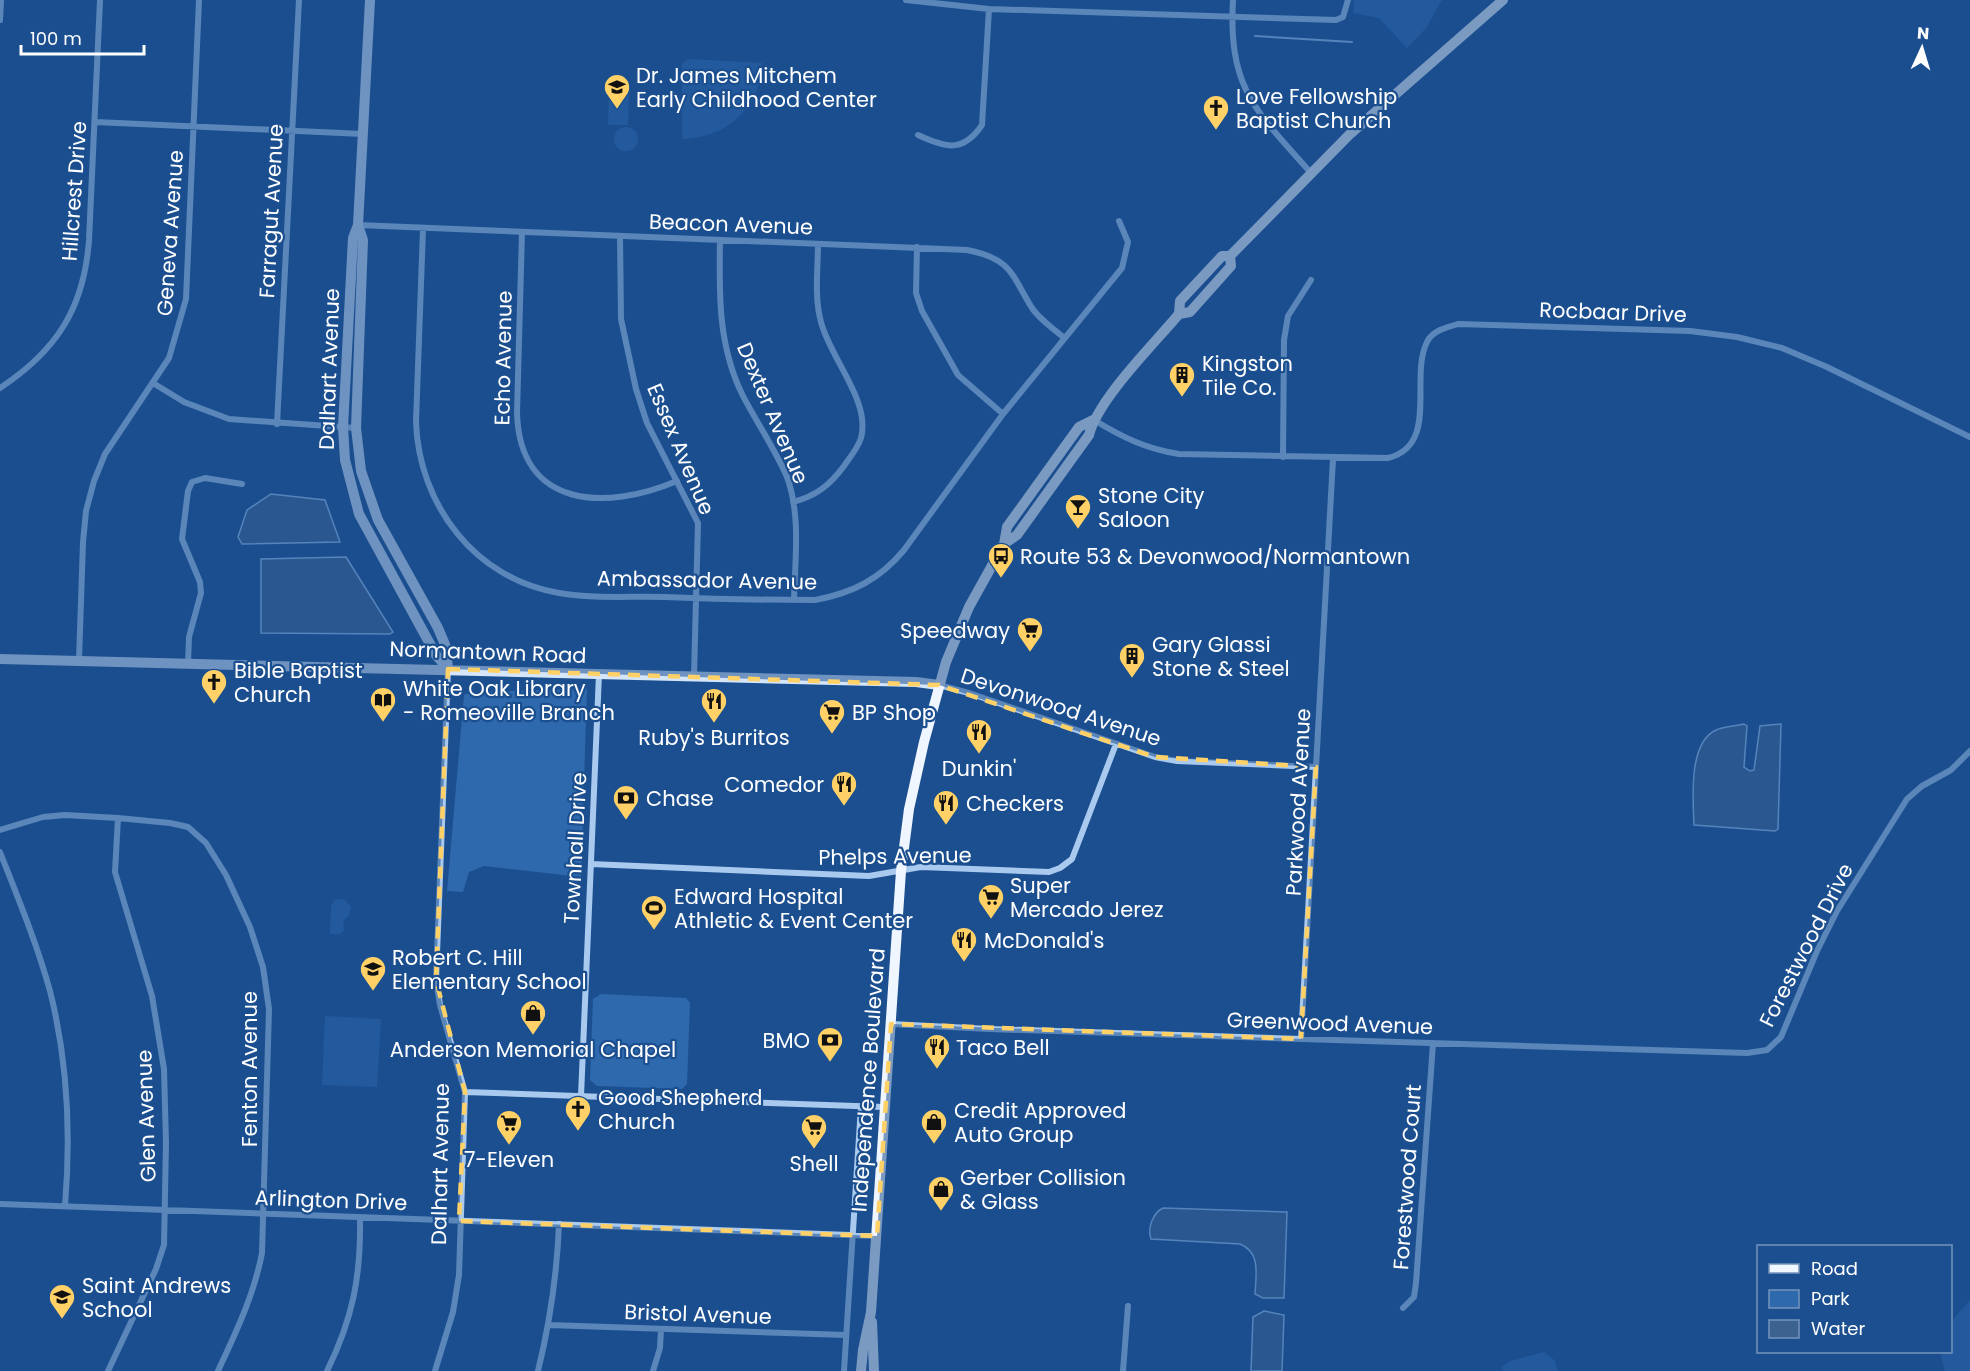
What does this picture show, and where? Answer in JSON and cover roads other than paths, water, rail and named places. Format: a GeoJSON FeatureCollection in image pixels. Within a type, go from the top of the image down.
{"type":"FeatureCollection","features":[{"type":"Feature","properties":{"kind":"main road","name":"Dalhart Avenue"},"geometry":{"type":"LineString","coordinates":[[370,0],[358,225],[353,238],[343,427],[345,460],[359,514],[436,655],[448,669]]}},
{"type":"Feature","properties":{"kind":"main road","name":"Independence Boulevard"},"geometry":{"type":"LineString","coordinates":[[861,1371],[871,1312],[901,871],[912,793],[939,684],[969,607],[1004,544],[1017,535],[1089,435],[1093,420],[1179,314],[1190,312],[1231,266],[1230,256],[1311,173],[1401,87],[1503,0]]}},
{"type":"Feature","properties":{"kind":"main road","name":"Dalhart Avenue"},"geometry":{"type":"LineString","coordinates":[[358,225],[363,240],[356,428],[367,493],[378,520],[438,628],[446,647],[448,669]]}},
{"type":"Feature","properties":{"kind":"main road","name":"Normantown Road"},"geometry":{"type":"LineString","coordinates":[[0,659],[188,665],[448,669],[939,684]]}},
{"type":"Feature","properties":{"kind":"main road","name":"Independence Boulevard"},"geometry":{"type":"LineString","coordinates":[[871,1312],[875,1351],[874,1371]]}},
{"type":"Feature","properties":{"kind":"street"},"geometry":{"type":"LineString","coordinates":[[0,20],[1,0]]}},
{"type":"Feature","properties":{"kind":"street","name":"Hillcrest Drive"},"geometry":{"type":"LineString","coordinates":[[0,388],[33,363],[57,339],[75,303],[88,254],[100,0]]}},
{"type":"Feature","properties":{"kind":"street","name":"Geneva Avenue"},"geometry":{"type":"LineString","coordinates":[[79,660],[83,542],[86,511],[94,481],[105,454],[169,358],[186,298],[199,0]]}},
{"type":"Feature","properties":{"kind":"street","name":"Farragut Avenue"},"geometry":{"type":"LineString","coordinates":[[277,424],[299,0]]}},
{"type":"Feature","properties":{"kind":"street"},"geometry":{"type":"LineString","coordinates":[[906,0],[989,9],[1336,20],[1343,17],[1348,0]]}},
{"type":"Feature","properties":{"kind":"street"},"geometry":{"type":"LineString","coordinates":[[1233,0],[1232,17],[1238,74],[1247,96],[1261,117],[1311,173]]}},
{"type":"Feature","properties":{"kind":"street"},"geometry":{"type":"LineString","coordinates":[[918,135],[939,144],[957,146],[972,140],[982,125],[989,9]]}},
{"type":"Feature","properties":{"kind":"street"},"geometry":{"type":"LineString","coordinates":[[95,122],[363,134]]}},
{"type":"Feature","properties":{"kind":"street","name":"Ambassador Avenue"},"geometry":{"type":"LineString","coordinates":[[423,229],[417,433],[420,458],[428,486],[451,526],[472,549],[497,569],[544,590],[573,595],[815,600],[845,594],[868,583],[891,566],[1003,414],[1063,337],[1122,268],[1128,242],[1119,221]]}},
{"type":"Feature","properties":{"kind":"street","name":"Beacon Avenue"},"geometry":{"type":"LineString","coordinates":[[358,225],[916,247],[988,254],[1006,265],[1019,282],[1033,310],[1063,337]]}},
{"type":"Feature","properties":{"kind":"street","name":"Echo Avenue"},"geometry":{"type":"LineString","coordinates":[[522,232],[517,413],[518,439],[526,460],[549,485],[577,495],[633,497],[677,481]]}},
{"type":"Feature","properties":{"kind":"street","name":"Essex Avenue"},"geometry":{"type":"LineString","coordinates":[[620,236],[621,319],[627,358],[647,423],[698,523],[694,676]]}},
{"type":"Feature","properties":{"kind":"street","name":"Dexter Avenue"},"geometry":{"type":"LineString","coordinates":[[720,240],[720,319],[727,353],[742,395],[787,478],[793,502],[795,600]]}},
{"type":"Feature","properties":{"kind":"street"},"geometry":{"type":"LineString","coordinates":[[793,502],[815,494],[830,483],[860,441],[862,431],[862,413],[827,341],[820,320],[818,244]]}},
{"type":"Feature","properties":{"kind":"street"},"geometry":{"type":"LineString","coordinates":[[916,247],[916,292],[922,311],[958,375],[1003,414]]}},
{"type":"Feature","properties":{"kind":"street"},"geometry":{"type":"LineString","coordinates":[[1283,457],[1284,340],[1288,316],[1311,280]]}},
{"type":"Feature","properties":{"kind":"street","name":"Rocbaar Drive"},"geometry":{"type":"LineString","coordinates":[[1333,459],[1388,458],[1397,456],[1413,442],[1419,426],[1423,357],[1427,340],[1442,328],[1458,324],[1690,331],[1737,337],[1782,348],[1827,367],[1970,437]]}},
{"type":"Feature","properties":{"kind":"street"},"geometry":{"type":"LineString","coordinates":[[153,383],[207,412],[229,419],[356,428]]}},
{"type":"Feature","properties":{"kind":"street"},"geometry":{"type":"LineString","coordinates":[[1093,420],[1126,440],[1154,450],[1179,454],[1333,459]]}},
{"type":"Feature","properties":{"kind":"street","name":"Parkwood Avenue"},"geometry":{"type":"LineString","coordinates":[[1301,1039],[1333,459]]}},
{"type":"Feature","properties":{"kind":"street"},"geometry":{"type":"LineString","coordinates":[[188,665],[189,637],[201,593],[200,582],[182,539],[188,491],[192,482],[205,478],[242,484]]}},
{"type":"Feature","properties":{"kind":"street","name":"Dalhart Avenue"},"geometry":{"type":"LineString","coordinates":[[435,1371],[453,1312],[459,1275],[465,1092],[440,1005],[436,981],[448,669]]}},
{"type":"Feature","properties":{"kind":"street","name":"Townhall Drive"},"geometry":{"type":"LineString","coordinates":[[581,1096],[599,674]]}},
{"type":"Feature","properties":{"kind":"street","name":"Devonwood Avenue"},"geometry":{"type":"LineString","coordinates":[[939,684],[1155,757],[1177,761],[1316,767]]}},
{"type":"Feature","properties":{"kind":"street","name":"Phelps Avenue"},"geometry":{"type":"LineString","coordinates":[[591,864],[869,876],[921,867],[1049,872],[1067,864],[1077,848],[1116,744]]}},
{"type":"Feature","properties":{"kind":"street","name":"Forestwood Drive"},"geometry":{"type":"LineString","coordinates":[[1767,1050],[1781,1037],[1837,911],[1892,821],[1915,792],[1951,770],[1970,751]]}},
{"type":"Feature","properties":{"kind":"street","name":"Fenton Avenue"},"geometry":{"type":"LineString","coordinates":[[0,830],[43,817],[65,815],[170,823],[188,827],[206,843],[226,875],[250,927],[263,967],[269,1009],[262,1253],[257,1279],[218,1371]]}},
{"type":"Feature","properties":{"kind":"street","name":"Glen Avenue"},"geometry":{"type":"LineString","coordinates":[[108,1371],[156,1269],[164,1245],[166,1131],[164,1069],[152,996],[115,872],[118,818]]}},
{"type":"Feature","properties":{"kind":"street"},"geometry":{"type":"LineString","coordinates":[[0,852],[38,950],[60,1039],[68,1126],[66,1206]]}},
{"type":"Feature","properties":{"kind":"street","name":"Greenwood Avenue"},"geometry":{"type":"LineString","coordinates":[[891,1024],[1747,1053],[1767,1050]]}},
{"type":"Feature","properties":{"kind":"street","name":"Forestwood Court"},"geometry":{"type":"LineString","coordinates":[[1403,1308],[1414,1298],[1416,1283],[1434,1043]]}},
{"type":"Feature","properties":{"kind":"street"},"geometry":{"type":"LineString","coordinates":[[465,1092],[884,1107]]}},
{"type":"Feature","properties":{"kind":"street"},"geometry":{"type":"LineString","coordinates":[[843,1371],[861,1106]]}},
{"type":"Feature","properties":{"kind":"street","name":"Arlington Drive"},"geometry":{"type":"LineString","coordinates":[[0,1204],[877,1236]]}},
{"type":"Feature","properties":{"kind":"street"},"geometry":{"type":"LineString","coordinates":[[327,1371],[342,1342],[355,1300],[360,1263],[360,1218]]}},
{"type":"Feature","properties":{"kind":"street"},"geometry":{"type":"LineString","coordinates":[[538,1371],[549,1325],[556,1278],[559,1224]]}},
{"type":"Feature","properties":{"kind":"street"},"geometry":{"type":"LineString","coordinates":[[1124,1371],[1128,1306]]}},
{"type":"Feature","properties":{"kind":"street","name":"Bristol Avenue"},"geometry":{"type":"LineString","coordinates":[[549,1325],[846,1335]]}},
{"type":"Feature","properties":{"kind":"street"},"geometry":{"type":"LineString","coordinates":[[653,1371],[660,1348],[661,1329]]}},
{"type":"Feature","properties":{"kind":"water"},"geometry":{"type":"Polygon","coordinates":[[[271,494],[325,500],[340,542],[242,544],[238,537],[247,510],[271,494]]]}},
{"type":"Feature","properties":{"kind":"water"},"geometry":{"type":"Polygon","coordinates":[[[346,557],[393,632],[390,634],[261,633],[261,559],[346,557]]]}},
{"type":"Feature","properties":{"kind":"water"},"geometry":{"type":"Polygon","coordinates":[[[1744,724],[1747,726],[1744,767],[1750,771],[1754,770],[1760,726],[1781,724],[1778,829],[1775,831],[1694,825],[1694,773],[1701,747],[1707,737],[1716,730],[1744,724]]]}},
{"type":"Feature","properties":{"kind":"water"},"geometry":{"type":"Polygon","coordinates":[[[1163,1208],[1287,1212],[1284,1298],[1263,1298],[1255,1294],[1256,1265],[1254,1258],[1247,1248],[1240,1244],[1151,1239],[1152,1221],[1156,1213],[1163,1208]]]}},
{"type":"Feature","properties":{"kind":"water"},"geometry":{"type":"Polygon","coordinates":[[[1264,1311],[1284,1315],[1282,1371],[1251,1371],[1253,1317],[1264,1311]]]}},
{"type":"Feature","properties":{"kind":"waterway"},"geometry":{"type":"LineString","coordinates":[[1255,36],[1352,42]]}},
{"type":"Feature","properties":{"kind":"place","name":"Dr. James Mitchem Early Childhood Center"},"geometry":{"type":"Point","coordinates":[617,110]}},
{"type":"Feature","properties":{"kind":"place","name":"Love Fellowship Baptist Church"},"geometry":{"type":"Point","coordinates":[1216,131]}},
{"type":"Feature","properties":{"kind":"place","name":"Kingston Tile Co."},"geometry":{"type":"Point","coordinates":[1182,398]}},
{"type":"Feature","properties":{"kind":"place","name":"Stone City Saloon"},"geometry":{"type":"Point","coordinates":[1078,530]}},
{"type":"Feature","properties":{"kind":"place","name":"Route 53 & Devonwood/Normantown"},"geometry":{"type":"Point","coordinates":[1001,579]}},
{"type":"Feature","properties":{"kind":"place","name":"Speedway"},"geometry":{"type":"Point","coordinates":[1030,653]}},
{"type":"Feature","properties":{"kind":"place","name":"Gary Glassi Stone & Steel"},"geometry":{"type":"Point","coordinates":[1132,679]}},
{"type":"Feature","properties":{"kind":"place","name":"Bible Baptist Church"},"geometry":{"type":"Point","coordinates":[214,705]}},
{"type":"Feature","properties":{"kind":"place","name":"White Oak Library - Romeoville Branch"},"geometry":{"type":"Point","coordinates":[383,723]}},
{"type":"Feature","properties":{"kind":"place","name":"Ruby's Burritos"},"geometry":{"type":"Point","coordinates":[714,724]}},
{"type":"Feature","properties":{"kind":"place","name":"BP Shop"},"geometry":{"type":"Point","coordinates":[832,735]}},
{"type":"Feature","properties":{"kind":"place","name":"Dunkin'"},"geometry":{"type":"Point","coordinates":[979,755]}},
{"type":"Feature","properties":{"kind":"place","name":"Comedor"},"geometry":{"type":"Point","coordinates":[844,807]}},
{"type":"Feature","properties":{"kind":"place","name":"Chase"},"geometry":{"type":"Point","coordinates":[626,821]}},
{"type":"Feature","properties":{"kind":"place","name":"Checkers"},"geometry":{"type":"Point","coordinates":[946,826]}},
{"type":"Feature","properties":{"kind":"place","name":"Super Mercado Jerez"},"geometry":{"type":"Point","coordinates":[991,920]}},
{"type":"Feature","properties":{"kind":"place","name":"Edward Hospital Athletic & Event Center"},"geometry":{"type":"Point","coordinates":[654,931]}},
{"type":"Feature","properties":{"kind":"place","name":"McDonald's"},"geometry":{"type":"Point","coordinates":[964,963]}},
{"type":"Feature","properties":{"kind":"place","name":"Robert C. Hill Elementary School"},"geometry":{"type":"Point","coordinates":[373,992]}},
{"type":"Feature","properties":{"kind":"place","name":"Anderson Memorial Chapel"},"geometry":{"type":"Point","coordinates":[533,1036]}},
{"type":"Feature","properties":{"kind":"place","name":"BMO"},"geometry":{"type":"Point","coordinates":[830,1063]}},
{"type":"Feature","properties":{"kind":"place","name":"Taco Bell"},"geometry":{"type":"Point","coordinates":[937,1070]}},
{"type":"Feature","properties":{"kind":"place","name":"Good Shepherd Church"},"geometry":{"type":"Point","coordinates":[578,1132]}},
{"type":"Feature","properties":{"kind":"place","name":"Credit Approved Auto Group"},"geometry":{"type":"Point","coordinates":[934,1145]}},
{"type":"Feature","properties":{"kind":"place","name":"7-Eleven"},"geometry":{"type":"Point","coordinates":[509,1146]}},
{"type":"Feature","properties":{"kind":"place","name":"Shell"},"geometry":{"type":"Point","coordinates":[814,1150]}},
{"type":"Feature","properties":{"kind":"place","name":"Gerber Collision & Glass"},"geometry":{"type":"Point","coordinates":[941,1212]}},
{"type":"Feature","properties":{"kind":"place","name":"Saint Andrews School"},"geometry":{"type":"Point","coordinates":[62,1320]}}]}
